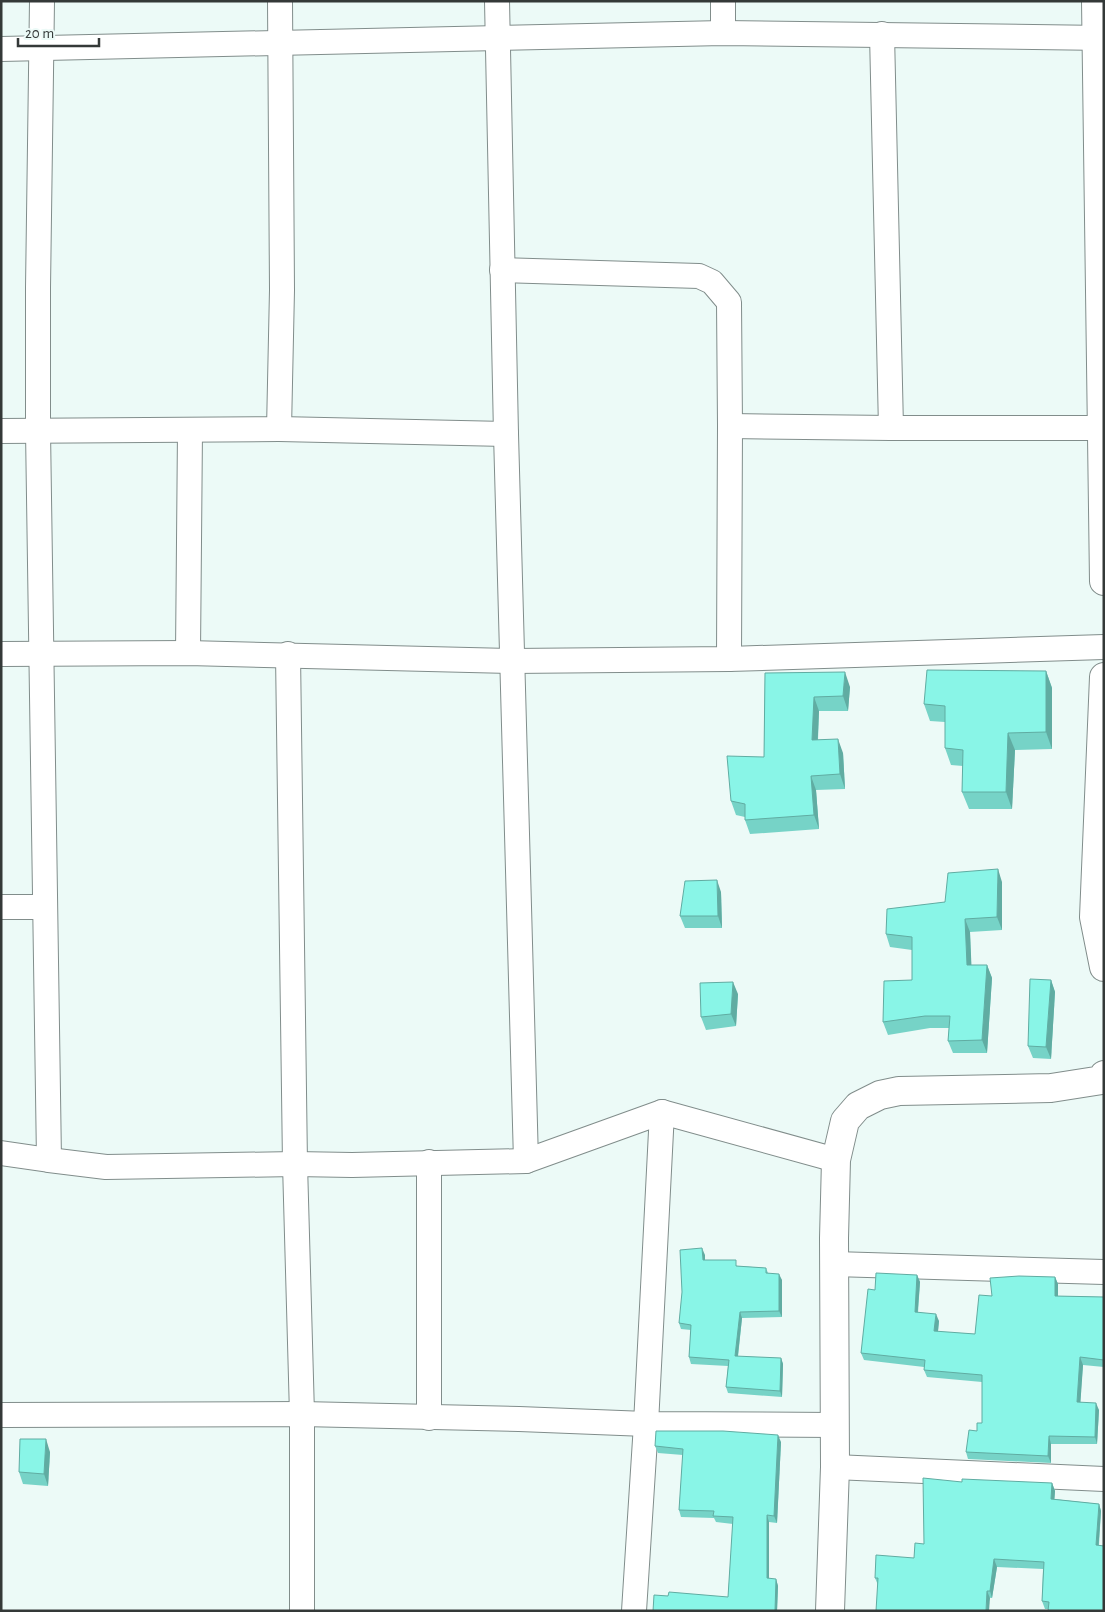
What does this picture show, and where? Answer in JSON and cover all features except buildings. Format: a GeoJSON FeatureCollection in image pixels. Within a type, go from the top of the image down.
{"type":"FeatureCollection","features":[{"type":"Feature","properties":{"kind":"street"},"geometry":{"type":"LineString","coordinates":[[42,1],[38,431],[49,1160]]}},
{"type":"Feature","properties":{"kind":"street"},"geometry":{"type":"LineString","coordinates":[[279,429],[282,290],[280,1]]}},
{"type":"Feature","properties":{"kind":"street"},"geometry":{"type":"LineString","coordinates":[[497,1],[506,434],[526,1161]]}},
{"type":"Feature","properties":{"kind":"street"},"geometry":{"type":"LineString","coordinates":[[723,1],[723,32]]}},
{"type":"Feature","properties":{"kind":"street"},"geometry":{"type":"LineString","coordinates":[[1096,1],[1100,38],[1101,428],[1104,581]]}},
{"type":"Feature","properties":{"kind":"street"},"geometry":{"type":"LineString","coordinates":[[1,49],[723,32],[1100,38]]}},
{"type":"Feature","properties":{"kind":"street"},"geometry":{"type":"LineString","coordinates":[[882,34],[892,428]]}},
{"type":"Feature","properties":{"kind":"street"},"geometry":{"type":"LineString","coordinates":[[502,270],[699,276],[712,282],[728,302],[730,426],[729,659]]}},
{"type":"Feature","properties":{"kind":"street"},"geometry":{"type":"LineString","coordinates":[[730,426],[1101,428]]}},
{"type":"Feature","properties":{"kind":"street"},"geometry":{"type":"LineString","coordinates":[[1,431],[279,429],[506,434]]}},
{"type":"Feature","properties":{"kind":"street"},"geometry":{"type":"LineString","coordinates":[[188,653],[190,430]]}},
{"type":"Feature","properties":{"kind":"street"},"geometry":{"type":"LineString","coordinates":[[1,654],[288,654],[512,661],[729,659],[1104,647]]}},
{"type":"Feature","properties":{"kind":"street"},"geometry":{"type":"LineString","coordinates":[[288,654],[295,1164],[302,1414],[302,1611]]}},
{"type":"Feature","properties":{"kind":"street"},"geometry":{"type":"LineString","coordinates":[[1104,677],[1099,916],[1104,967]]}},
{"type":"Feature","properties":{"kind":"street"},"geometry":{"type":"LineString","coordinates":[[1,907],[45,907]]}},
{"type":"Feature","properties":{"kind":"street"},"geometry":{"type":"LineString","coordinates":[[1051,1088],[1102,1080],[1104,1075]]}},
{"type":"Feature","properties":{"kind":"street"},"geometry":{"type":"LineString","coordinates":[[830,1611],[836,1467],[834,1264],[836,1160],[845,1121],[858,1106],[880,1094],[1051,1088],[1104,1092]]}},
{"type":"Feature","properties":{"kind":"street"},"geometry":{"type":"LineString","coordinates":[[634,1611],[646,1424],[662,1112]]}},
{"type":"Feature","properties":{"kind":"street"},"geometry":{"type":"LineString","coordinates":[[1,1152],[106,1167],[295,1164],[361,1165],[526,1161],[662,1112],[836,1160]]}},
{"type":"Feature","properties":{"kind":"street"},"geometry":{"type":"LineString","coordinates":[[429,1162],[429,1418]]}},
{"type":"Feature","properties":{"kind":"street"},"geometry":{"type":"LineString","coordinates":[[834,1264],[1104,1272]]}},
{"type":"Feature","properties":{"kind":"street"},"geometry":{"type":"LineString","coordinates":[[1,1416],[302,1414],[646,1424],[835,1425]]}},
{"type":"Feature","properties":{"kind":"street"},"geometry":{"type":"LineString","coordinates":[[836,1467],[1104,1479]]}}]}
